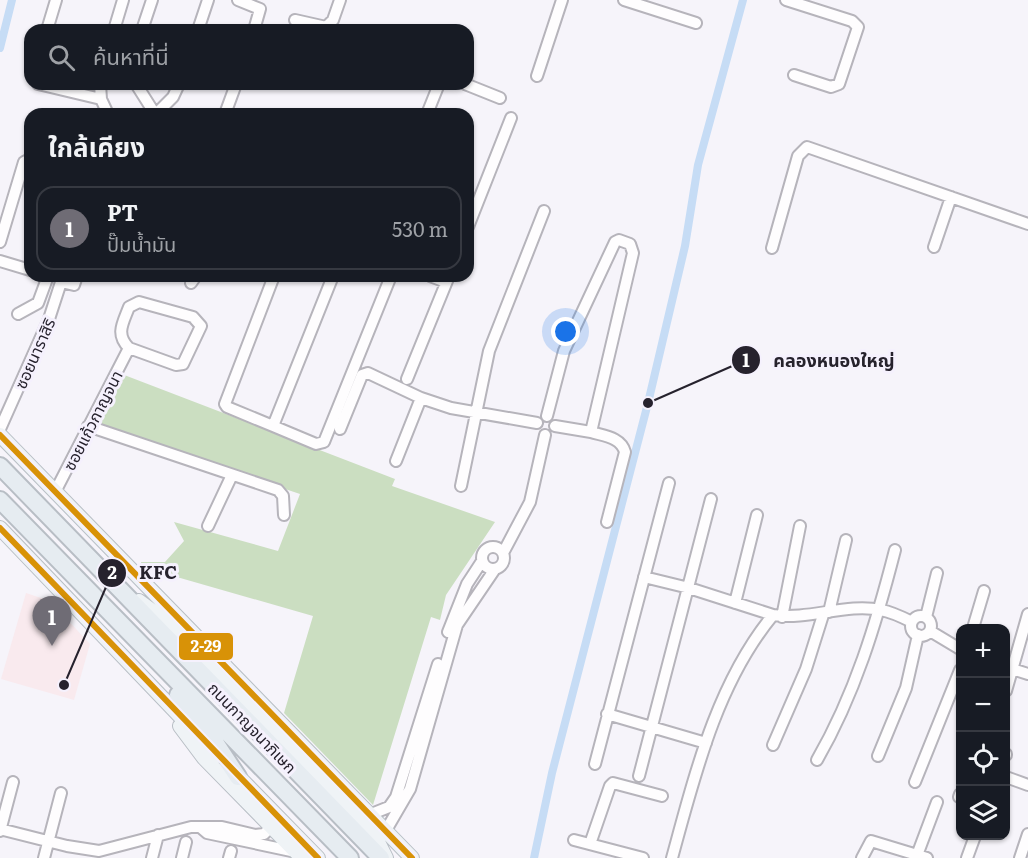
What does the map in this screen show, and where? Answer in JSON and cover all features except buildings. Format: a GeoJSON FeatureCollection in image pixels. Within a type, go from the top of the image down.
{"type":"FeatureCollection","features":[{"type":"Feature","properties":{"kind":"highway","name":"ถนนกาญจนาภิเษก"},"geometry":{"type":"LineString","coordinates":[[0,466],[381,858]]}},
{"type":"Feature","properties":{"kind":"highway","name":"ถนนกาญจนาภิเษก"},"geometry":{"type":"LineString","coordinates":[[0,500],[350,858]]}},
{"type":"Feature","properties":{"kind":"highway"},"geometry":{"type":"LineString","coordinates":[[135,637],[207,730],[238,777]]}},
{"type":"Feature","properties":{"kind":"main road"},"geometry":{"type":"LineString","coordinates":[[0,435],[412,858]]}},
{"type":"Feature","properties":{"kind":"main road"},"geometry":{"type":"LineString","coordinates":[[0,528],[318,858]]}},
{"type":"Feature","properties":{"kind":"main road"},"geometry":{"type":"LineString","coordinates":[[125,564],[166,621]]}},
{"type":"Feature","properties":{"kind":"main road"},"geometry":{"type":"LineString","coordinates":[[109,579],[166,621],[197,652],[360,822],[379,844],[386,858]]}},
{"type":"Feature","properties":{"kind":"main road"},"geometry":{"type":"LineString","coordinates":[[160,696],[204,758],[299,855]]}},
{"type":"Feature","properties":{"kind":"street"},"geometry":{"type":"LineString","coordinates":[[49,24],[56,0]]}},
{"type":"Feature","properties":{"kind":"street"},"geometry":{"type":"LineString","coordinates":[[116,24],[123,0]]}},
{"type":"Feature","properties":{"kind":"street"},"geometry":{"type":"LineString","coordinates":[[144,24],[152,0]]}},
{"type":"Feature","properties":{"kind":"street"},"geometry":{"type":"LineString","coordinates":[[200,24],[208,0]]}},
{"type":"Feature","properties":{"kind":"street"},"geometry":{"type":"LineString","coordinates":[[238,0],[260,9],[256,24]]}},
{"type":"Feature","properties":{"kind":"street"},"geometry":{"type":"LineString","coordinates":[[329,24],[333,20],[340,0]]}},
{"type":"Feature","properties":{"kind":"street"},"geometry":{"type":"LineString","coordinates":[[537,76],[562,0]]}},
{"type":"Feature","properties":{"kind":"street"},"geometry":{"type":"LineString","coordinates":[[624,0],[696,23]]}},
{"type":"Feature","properties":{"kind":"street"},"geometry":{"type":"LineString","coordinates":[[786,0],[852,21],[858,27],[844,77],[837,86],[831,87],[794,75]]}},
{"type":"Feature","properties":{"kind":"street"},"geometry":{"type":"LineString","coordinates":[[295,20],[313,24]]}},
{"type":"Feature","properties":{"kind":"street"},"geometry":{"type":"LineString","coordinates":[[474,88],[500,98]]}},
{"type":"Feature","properties":{"kind":"street"},"geometry":{"type":"LineString","coordinates":[[63,90],[101,99]]}},
{"type":"Feature","properties":{"kind":"street"},"geometry":{"type":"LineString","coordinates":[[100,90],[105,108]]}},
{"type":"Feature","properties":{"kind":"street"},"geometry":{"type":"LineString","coordinates":[[140,90],[152,108]]}},
{"type":"Feature","properties":{"kind":"street"},"geometry":{"type":"LineString","coordinates":[[162,108],[176,90]]}},
{"type":"Feature","properties":{"kind":"street"},"geometry":{"type":"LineString","coordinates":[[227,108],[234,90]]}},
{"type":"Feature","properties":{"kind":"street"},"geometry":{"type":"LineString","coordinates":[[429,108],[437,90]]}},
{"type":"Feature","properties":{"kind":"street"},"geometry":{"type":"LineString","coordinates":[[474,212],[511,118]]}},
{"type":"Feature","properties":{"kind":"street"},"geometry":{"type":"LineString","coordinates":[[772,248],[798,156],[807,147],[1028,224]]}},
{"type":"Feature","properties":{"kind":"street"},"geometry":{"type":"LineString","coordinates":[[0,242],[24,162]]}},
{"type":"Feature","properties":{"kind":"street"},"geometry":{"type":"LineString","coordinates":[[934,246],[951,197]]}},
{"type":"Feature","properties":{"kind":"street"},"geometry":{"type":"LineString","coordinates":[[461,486],[489,351],[544,211]]}},
{"type":"Feature","properties":{"kind":"street"},"geometry":{"type":"LineString","coordinates":[[555,426],[550,434],[545,435],[539,432],[564,351],[615,242],[619,240],[630,244],[633,253],[591,432]]}},
{"type":"Feature","properties":{"kind":"street"},"geometry":{"type":"LineString","coordinates":[[0,261],[24,268]]}},
{"type":"Feature","properties":{"kind":"street"},"geometry":{"type":"LineString","coordinates":[[18,314],[38,303],[46,282]]}},
{"type":"Feature","properties":{"kind":"street","name":"ซอยนาราสิริ"},"geometry":{"type":"LineString","coordinates":[[0,429],[50,319],[61,282]]}},
{"type":"Feature","properties":{"kind":"street"},"geometry":{"type":"LineString","coordinates":[[272,282],[225,404],[226,407],[316,444],[324,442],[389,282]]}},
{"type":"Feature","properties":{"kind":"street"},"geometry":{"type":"LineString","coordinates":[[273,426],[331,282]]}},
{"type":"Feature","properties":{"kind":"street"},"geometry":{"type":"LineString","coordinates":[[407,379],[446,282]]}},
{"type":"Feature","properties":{"kind":"street"},"geometry":{"type":"LineString","coordinates":[[139,302],[194,317],[201,326],[183,364],[176,365],[129,348],[121,340],[119,331],[129,307],[139,302]]}},
{"type":"Feature","properties":{"kind":"street","name":"ซอยแก้วกาญจนา"},"geometry":{"type":"LineString","coordinates":[[55,492],[129,348]]}},
{"type":"Feature","properties":{"kind":"street"},"geometry":{"type":"LineString","coordinates":[[340,429],[364,374],[370,373],[421,398],[477,414],[552,419],[555,426]]}},
{"type":"Feature","properties":{"kind":"street"},"geometry":{"type":"LineString","coordinates":[[396,461],[421,398]]}},
{"type":"Feature","properties":{"kind":"street"},"geometry":{"type":"LineString","coordinates":[[88,426],[281,493],[284,500],[284,515]]}},
{"type":"Feature","properties":{"kind":"street"},"geometry":{"type":"LineString","coordinates":[[555,426],[614,438],[623,446],[624,452],[607,522]]}},
{"type":"Feature","properties":{"kind":"street"},"geometry":{"type":"LineString","coordinates":[[453,626],[495,569],[503,563],[503,553],[530,502],[545,435]]}},
{"type":"Feature","properties":{"kind":"street"},"geometry":{"type":"LineString","coordinates":[[208,526],[232,475]]}},
{"type":"Feature","properties":{"kind":"street"},"geometry":{"type":"LineString","coordinates":[[596,764],[607,714],[669,483]]}},
{"type":"Feature","properties":{"kind":"street"},"geometry":{"type":"LineString","coordinates":[[639,776],[711,499]]}},
{"type":"Feature","properties":{"kind":"street"},"geometry":{"type":"LineString","coordinates":[[735,603],[757,514]]}},
{"type":"Feature","properties":{"kind":"street"},"geometry":{"type":"LineString","coordinates":[[672,858],[705,743],[740,662],[778,616],[800,526]]}},
{"type":"Feature","properties":{"kind":"street"},"geometry":{"type":"LineString","coordinates":[[773,745],[806,669],[826,614],[846,540]]}},
{"type":"Feature","properties":{"kind":"street"},"geometry":{"type":"LineString","coordinates":[[369,815],[389,807],[396,797],[420,735],[467,584],[482,561],[483,554],[490,548],[500,549],[503,553]]}},
{"type":"Feature","properties":{"kind":"street"},"geometry":{"type":"LineString","coordinates":[[817,760],[852,693],[880,609],[895,550]]}},
{"type":"Feature","properties":{"kind":"street"},"geometry":{"type":"LineString","coordinates":[[482,561],[486,567],[495,569]]}},
{"type":"Feature","properties":{"kind":"street"},"geometry":{"type":"LineString","coordinates":[[930,631],[931,624],[926,617],[937,573]]}},
{"type":"Feature","properties":{"kind":"street"},"geometry":{"type":"LineString","coordinates":[[644,577],[689,588],[778,616],[880,609],[912,622]]}},
{"type":"Feature","properties":{"kind":"street"},"geometry":{"type":"LineString","coordinates":[[974,624],[984,591]]}},
{"type":"Feature","properties":{"kind":"street"},"geometry":{"type":"LineString","coordinates":[[1010,666],[1028,614]]}},
{"type":"Feature","properties":{"kind":"street"},"geometry":{"type":"LineString","coordinates":[[918,635],[912,628],[912,622],[916,617],[926,617]]}},
{"type":"Feature","properties":{"kind":"street"},"geometry":{"type":"LineString","coordinates":[[918,635],[930,631],[956,647]]}},
{"type":"Feature","properties":{"kind":"street"},"geometry":{"type":"LineString","coordinates":[[878,756],[906,688],[918,635]]}},
{"type":"Feature","properties":{"kind":"street"},"geometry":{"type":"LineString","coordinates":[[1010,669],[1028,674]]}},
{"type":"Feature","properties":{"kind":"street"},"geometry":{"type":"LineString","coordinates":[[915,782],[957,678]]}},
{"type":"Feature","properties":{"kind":"street"},"geometry":{"type":"LineString","coordinates":[[607,714],[705,743]]}},
{"type":"Feature","properties":{"kind":"street"},"geometry":{"type":"LineString","coordinates":[[386,832],[410,789],[420,735]]}},
{"type":"Feature","properties":{"kind":"street"},"geometry":{"type":"LineString","coordinates":[[1010,779],[1028,785]]}},
{"type":"Feature","properties":{"kind":"street"},"geometry":{"type":"LineString","coordinates":[[13,782],[0,829],[98,854],[184,828],[206,825],[255,835],[264,834],[271,827]]}},
{"type":"Feature","properties":{"kind":"street"},"geometry":{"type":"LineString","coordinates":[[590,844],[609,786],[613,783],[662,796]]}},
{"type":"Feature","properties":{"kind":"street"},"geometry":{"type":"LineString","coordinates":[[44,858],[62,793]]}},
{"type":"Feature","properties":{"kind":"street"},"geometry":{"type":"LineString","coordinates":[[862,858],[871,841],[920,857],[937,802]]}},
{"type":"Feature","properties":{"kind":"street"},"geometry":{"type":"LineString","coordinates":[[200,827],[207,833],[299,855]]}},
{"type":"Feature","properties":{"kind":"street"},"geometry":{"type":"LineString","coordinates":[[152,858],[158,835]]}},
{"type":"Feature","properties":{"kind":"street"},"geometry":{"type":"LineString","coordinates":[[1020,858],[1028,836]]}},
{"type":"Feature","properties":{"kind":"street"},"geometry":{"type":"LineString","coordinates":[[574,840],[643,858]]}},
{"type":"Feature","properties":{"kind":"street"},"geometry":{"type":"LineString","coordinates":[[967,858],[974,840]]}},
{"type":"Feature","properties":{"kind":"street"},"geometry":{"type":"LineString","coordinates":[[182,858],[186,842]]}},
{"type":"Feature","properties":{"kind":"shaded area"},"geometry":{"type":"Polygon","coordinates":[[[26,593],[50,601],[90,644],[74,700],[1,679],[26,593]]]}},
{"type":"Feature","properties":{"kind":"green space"},"geometry":{"type":"Polygon","coordinates":[[[119,373],[395,479],[392,486],[495,522],[446,595],[440,620],[431,617],[373,805],[284,713],[313,616],[142,567],[141,562],[165,562],[184,541],[174,522],[278,551],[300,494],[94,425],[119,373]]]}},
{"type":"Feature","properties":{"kind":"waterway"},"geometry":{"type":"LineString","coordinates":[[0,48],[12,0]]}},
{"type":"Feature","properties":{"kind":"waterway"},"geometry":{"type":"LineString","coordinates":[[534,858],[552,773],[648,403],[685,246],[698,165],[743,0]]}},
{"type":"Feature","properties":{"kind":"transit line","name":"2-29"},"geometry":{"type":"LineString","coordinates":[[0,435],[412,858]]}},
{"type":"Feature","properties":{"kind":"transit line","name":"2-29"},"geometry":{"type":"LineString","coordinates":[[0,528],[318,858]]}},
{"type":"Feature","properties":{"kind":"place","name":"คลองหนองใหญ่"},"geometry":{"type":"Point","coordinates":[648,403]}},
{"type":"Feature","properties":{"kind":"place","name":"PT"},"geometry":{"type":"Point","coordinates":[52,646]}},
{"type":"Feature","properties":{"kind":"place","name":"KFC"},"geometry":{"type":"Point","coordinates":[64,685]}}]}
